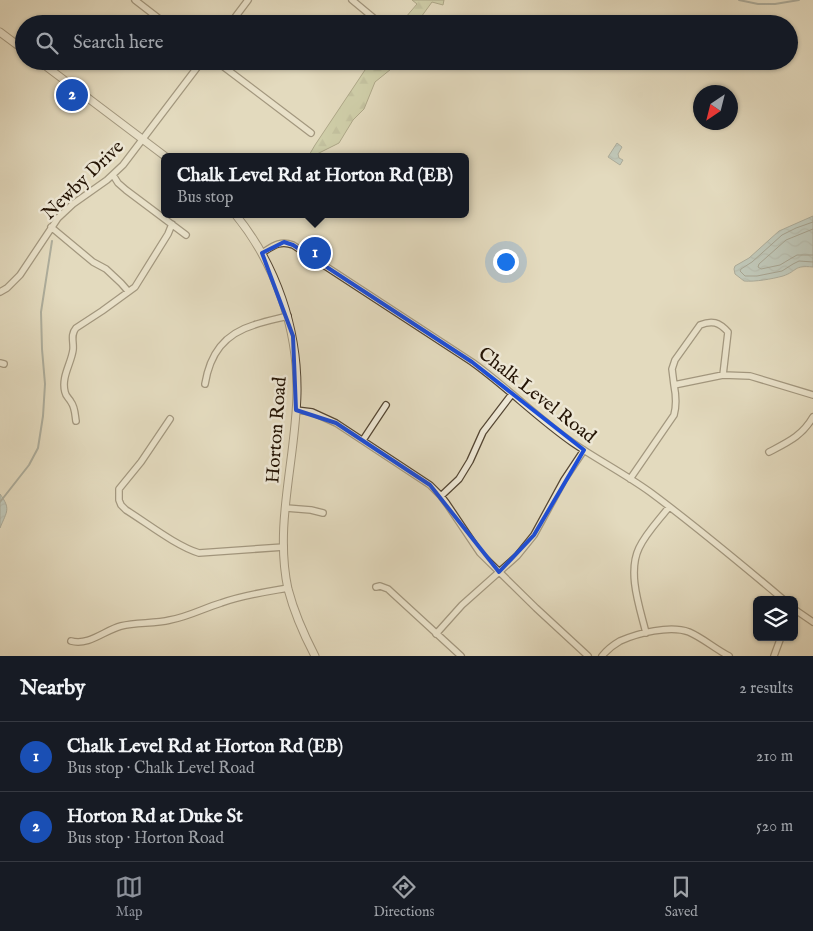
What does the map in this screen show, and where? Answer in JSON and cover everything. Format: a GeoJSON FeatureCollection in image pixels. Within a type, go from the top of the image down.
{"type":"FeatureCollection","features":[{"type":"Feature","properties":{"kind":"street"},"geometry":{"type":"LineString","coordinates":[[135,0],[154,15]]}},
{"type":"Feature","properties":{"kind":"street"},"geometry":{"type":"LineString","coordinates":[[237,15],[248,0]]}},
{"type":"Feature","properties":{"kind":"street"},"geometry":{"type":"LineString","coordinates":[[352,0],[370,15]]}},
{"type":"Feature","properties":{"kind":"street"},"geometry":{"type":"LineString","coordinates":[[0,32],[15,43]]}},
{"type":"Feature","properties":{"kind":"street"},"geometry":{"type":"LineString","coordinates":[[51,70],[161,153]]}},
{"type":"Feature","properties":{"kind":"street","name":"Newby Drive"},"geometry":{"type":"LineString","coordinates":[[0,292],[7,288],[20,274],[51,227],[69,207],[113,175],[123,165],[195,70]]}},
{"type":"Feature","properties":{"kind":"street"},"geometry":{"type":"LineString","coordinates":[[228,70],[312,133]]}},
{"type":"Feature","properties":{"kind":"street"},"geometry":{"type":"LineString","coordinates":[[113,175],[126,190],[161,216]]}},
{"type":"Feature","properties":{"kind":"street"},"geometry":{"type":"LineString","coordinates":[[164,218],[186,235]]}},
{"type":"Feature","properties":{"kind":"street","name":"Horton Road"},"geometry":{"type":"LineString","coordinates":[[238,218],[262,252],[276,283],[293,336],[296,355],[296,410],[284,547],[288,588],[297,617],[313,655]]}},
{"type":"Feature","properties":{"kind":"street"},"geometry":{"type":"LineString","coordinates":[[76,421],[73,404],[67,396],[64,387],[65,376],[73,350],[72,335],[76,328],[138,284],[172,224]]}},
{"type":"Feature","properties":{"kind":"street"},"geometry":{"type":"LineString","coordinates":[[51,227],[93,262],[106,269],[128,291]]}},
{"type":"Feature","properties":{"kind":"street","name":"Chalk Level Road"},"geometry":{"type":"LineString","coordinates":[[262,252],[284,242],[294,245],[472,362],[542,419],[584,450],[630,479],[714,541],[779,596]]}},
{"type":"Feature","properties":{"kind":"street"},"geometry":{"type":"LineString","coordinates":[[205,384],[211,360],[230,337],[239,330],[255,324],[288,316]]}},
{"type":"Feature","properties":{"kind":"street"},"geometry":{"type":"LineString","coordinates":[[630,479],[674,415],[676,396],[672,369],[675,360],[700,326],[706,323],[717,323],[728,332],[723,375]]}},
{"type":"Feature","properties":{"kind":"street"},"geometry":{"type":"LineString","coordinates":[[674,385],[723,375],[750,376],[813,395]]}},
{"type":"Feature","properties":{"kind":"street"},"geometry":{"type":"LineString","coordinates":[[441,496],[459,479],[470,461],[483,432],[512,394]]}},
{"type":"Feature","properties":{"kind":"street"},"geometry":{"type":"LineString","coordinates":[[363,440],[386,405]]}},
{"type":"Feature","properties":{"kind":"street"},"geometry":{"type":"LineString","coordinates":[[296,410],[312,412],[336,423],[430,485],[441,496],[474,546],[498,572],[588,656]]}},
{"type":"Feature","properties":{"kind":"street"},"geometry":{"type":"LineString","coordinates":[[769,452],[796,438],[808,426],[813,417]]}},
{"type":"Feature","properties":{"kind":"street"},"geometry":{"type":"LineString","coordinates":[[170,419],[141,462],[119,489],[121,506],[192,551],[284,547]]}},
{"type":"Feature","properties":{"kind":"street"},"geometry":{"type":"LineString","coordinates":[[436,634],[462,605],[517,556],[534,535],[564,480],[584,450]]}},
{"type":"Feature","properties":{"kind":"street"},"geometry":{"type":"LineString","coordinates":[[646,633],[634,578],[634,562],[640,546],[669,507]]}},
{"type":"Feature","properties":{"kind":"street"},"geometry":{"type":"LineString","coordinates":[[286,508],[324,513]]}},
{"type":"Feature","properties":{"kind":"street"},"geometry":{"type":"LineString","coordinates":[[376,586],[388,589],[461,656]]}},
{"type":"Feature","properties":{"kind":"street"},"geometry":{"type":"LineString","coordinates":[[71,641],[84,641],[119,626],[169,621],[251,594],[288,588]]}},
{"type":"Feature","properties":{"kind":"street"},"geometry":{"type":"LineString","coordinates":[[798,614],[813,622]]}},
{"type":"Feature","properties":{"kind":"street"},"geometry":{"type":"LineString","coordinates":[[602,656],[607,650],[620,642],[646,633],[670,630],[688,632],[729,656]]}},
{"type":"Feature","properties":{"kind":"street"},"geometry":{"type":"LineString","coordinates":[[774,656],[780,641]]}},
{"type":"Feature","properties":{"kind":"highlighted area"},"geometry":{"type":"Polygon","coordinates":[[[284,242],[293,245],[472,362],[584,450],[534,535],[499,572],[430,485],[336,423],[296,410],[293,336],[262,253],[284,242]]]}},
{"type":"Feature","properties":{"kind":"green space"},"geometry":{"type":"Polygon","coordinates":[[[412,0],[444,0],[443,5],[432,2],[423,15],[408,15],[417,4],[412,0]]]}},
{"type":"Feature","properties":{"kind":"green space"},"geometry":{"type":"Polygon","coordinates":[[[365,70],[390,70],[375,82],[364,109],[353,120],[339,143],[319,153],[310,153],[365,70]]]}},
{"type":"Feature","properties":{"kind":"water"},"geometry":{"type":"Polygon","coordinates":[[[617,143],[622,147],[618,154],[619,158],[623,160],[620,165],[608,157],[617,143]]]}},
{"type":"Feature","properties":{"kind":"water"},"geometry":{"type":"Polygon","coordinates":[[[813,216],[813,267],[799,268],[783,276],[758,281],[744,281],[735,274],[735,266],[749,258],[779,231],[813,216]]]}},
{"type":"Feature","properties":{"kind":"water"},"geometry":{"type":"Polygon","coordinates":[[[0,494],[6,503],[7,510],[0,528],[0,494]]]}},
{"type":"Feature","properties":{"kind":"waterway"},"geometry":{"type":"LineString","coordinates":[[739,0],[758,4],[775,4],[799,0]]}},
{"type":"Feature","properties":{"kind":"waterway"},"geometry":{"type":"LineString","coordinates":[[0,502],[29,465],[38,448],[45,384],[41,312],[52,241]]}},
{"type":"Feature","properties":{"kind":"place","name":"Horton Rd at Duke St"},"geometry":{"type":"Point","coordinates":[72,95]}},
{"type":"Feature","properties":{"kind":"place","name":"Chalk Level Rd at Horton Rd (EB)"},"geometry":{"type":"Point","coordinates":[315,253]}}]}
